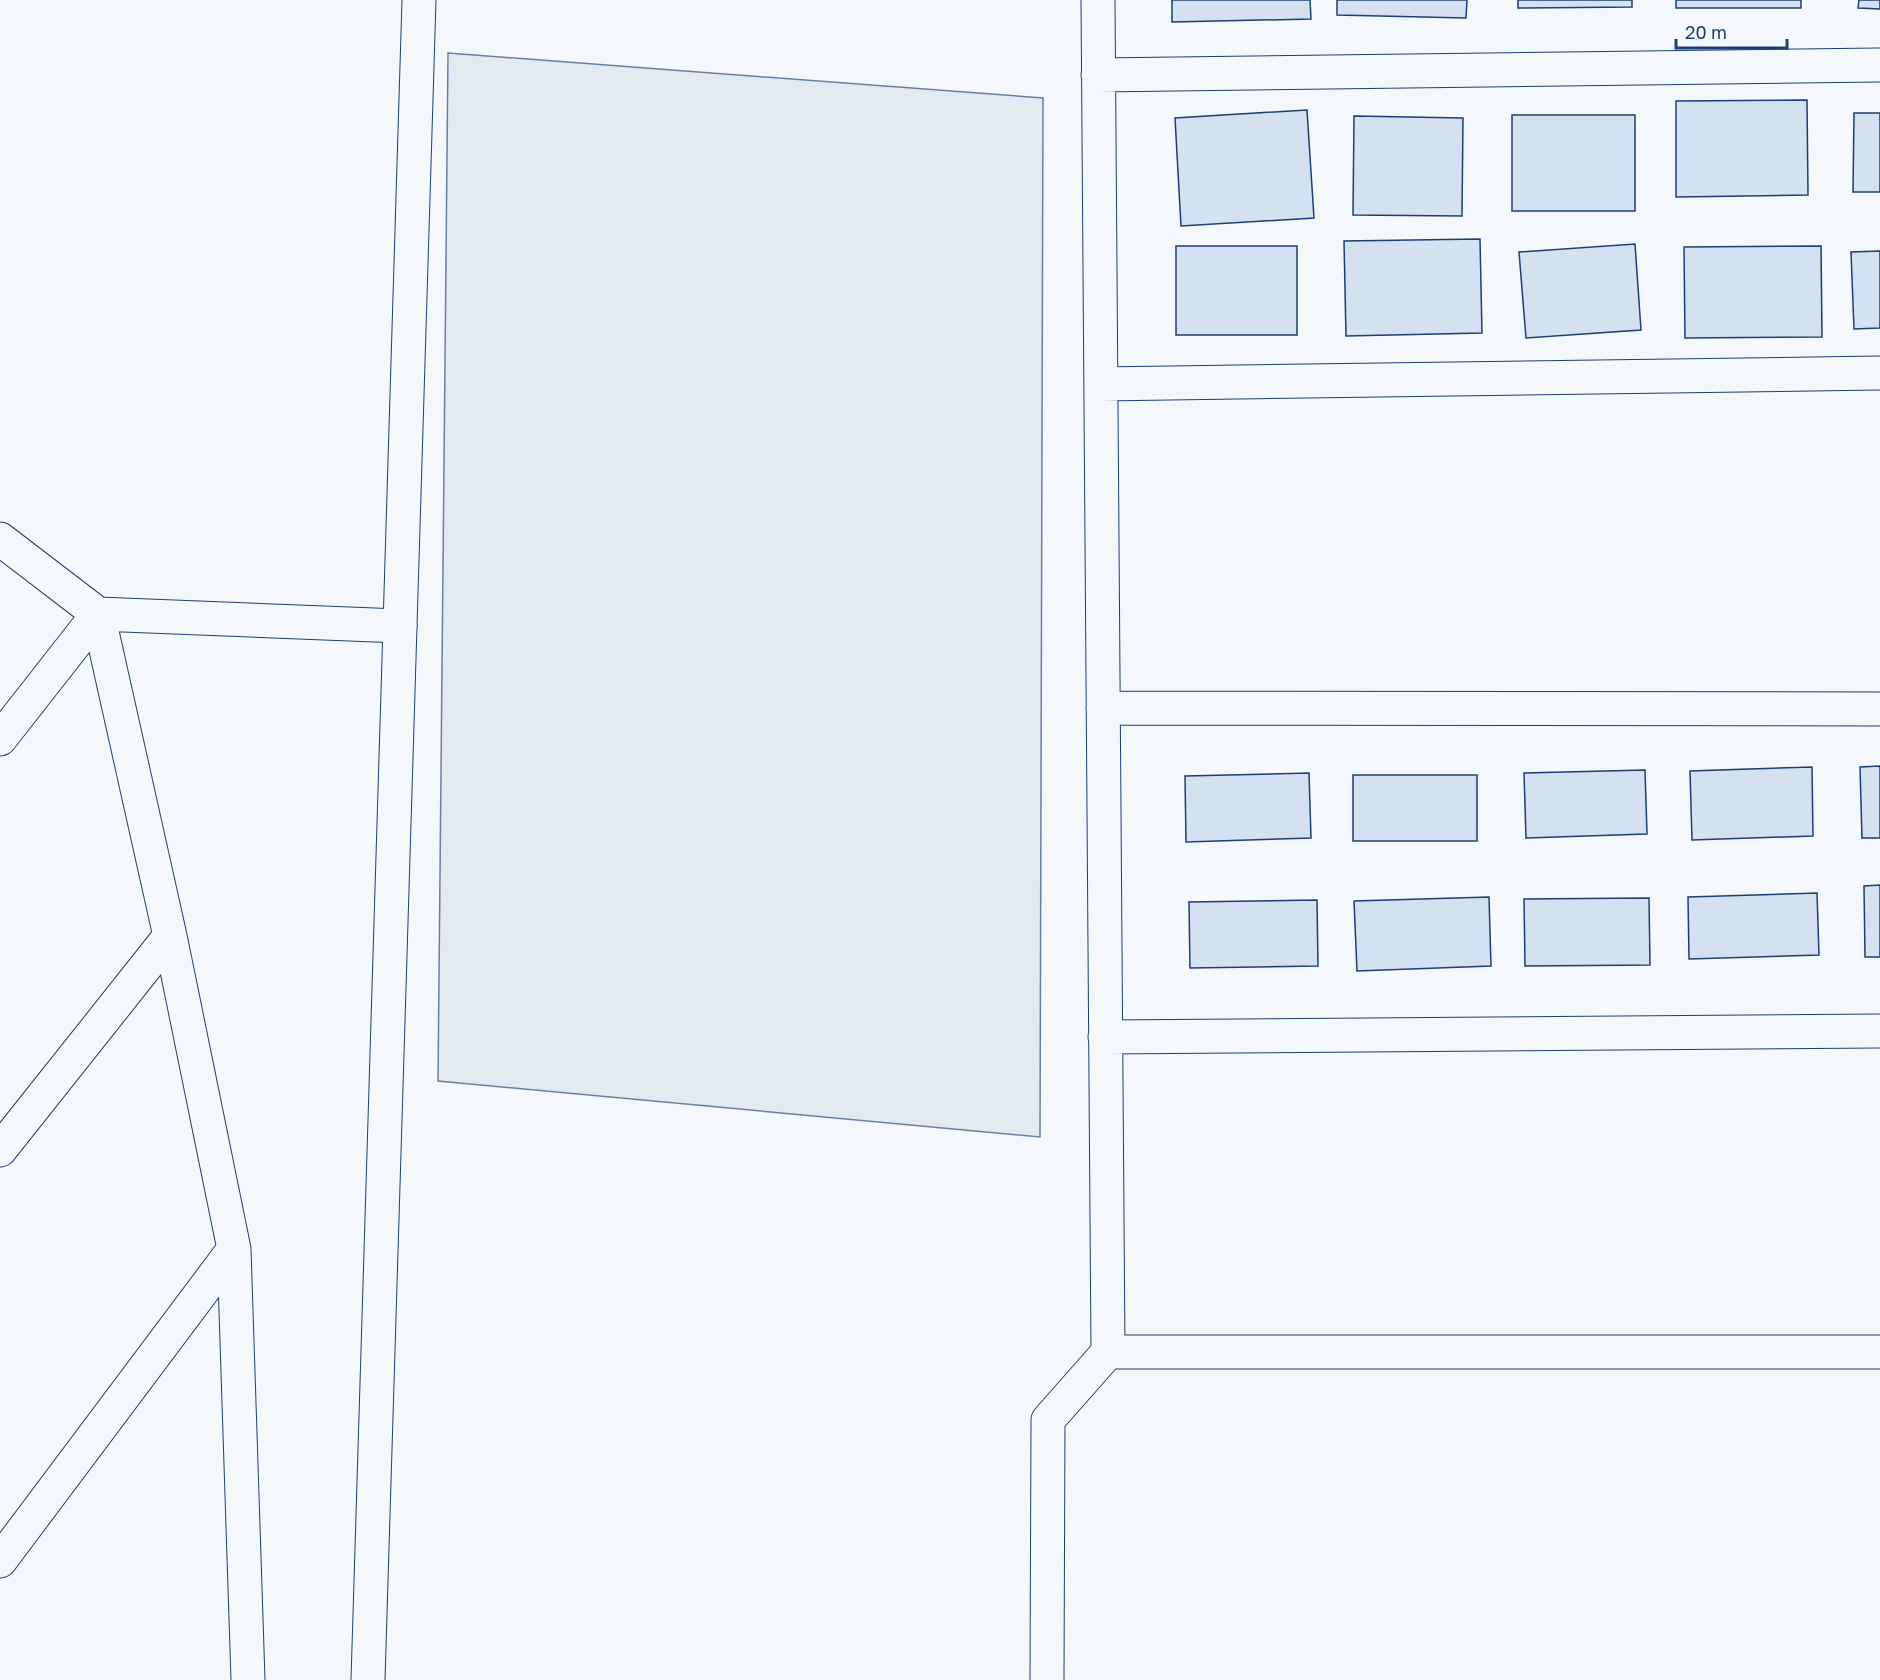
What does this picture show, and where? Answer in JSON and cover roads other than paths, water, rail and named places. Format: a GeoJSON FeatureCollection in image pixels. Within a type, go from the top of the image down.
{"type":"FeatureCollection","features":[{"type":"Feature","properties":{"kind":"street"},"geometry":{"type":"LineString","coordinates":[[368,1680],[418,0]]}},
{"type":"Feature","properties":{"kind":"street"},"geometry":{"type":"LineString","coordinates":[[1047,1680],[1048,1420],[1108,1352],[1098,0]]}},
{"type":"Feature","properties":{"kind":"street"},"geometry":{"type":"LineString","coordinates":[[1098,75],[1880,65]]}},
{"type":"Feature","properties":{"kind":"street"},"geometry":{"type":"LineString","coordinates":[[1101,384],[1880,373]]}},
{"type":"Feature","properties":{"kind":"street"},"geometry":{"type":"LineString","coordinates":[[0,539],[98,614],[400,626]]}},
{"type":"Feature","properties":{"kind":"street"},"geometry":{"type":"LineString","coordinates":[[0,739],[98,614]]}},
{"type":"Feature","properties":{"kind":"street"},"geometry":{"type":"LineString","coordinates":[[98,614],[170,936],[234,1249],[248,1680]]}},
{"type":"Feature","properties":{"kind":"street"},"geometry":{"type":"LineString","coordinates":[[1103,708],[1880,709]]}},
{"type":"Feature","properties":{"kind":"street"},"geometry":{"type":"LineString","coordinates":[[0,1150],[170,936]]}},
{"type":"Feature","properties":{"kind":"street"},"geometry":{"type":"LineString","coordinates":[[1105,1037],[1880,1031]]}},
{"type":"Feature","properties":{"kind":"street"},"geometry":{"type":"LineString","coordinates":[[0,1561],[234,1249]]}},
{"type":"Feature","properties":{"kind":"street"},"geometry":{"type":"LineString","coordinates":[[1108,1352],[1880,1352]]}}]}
